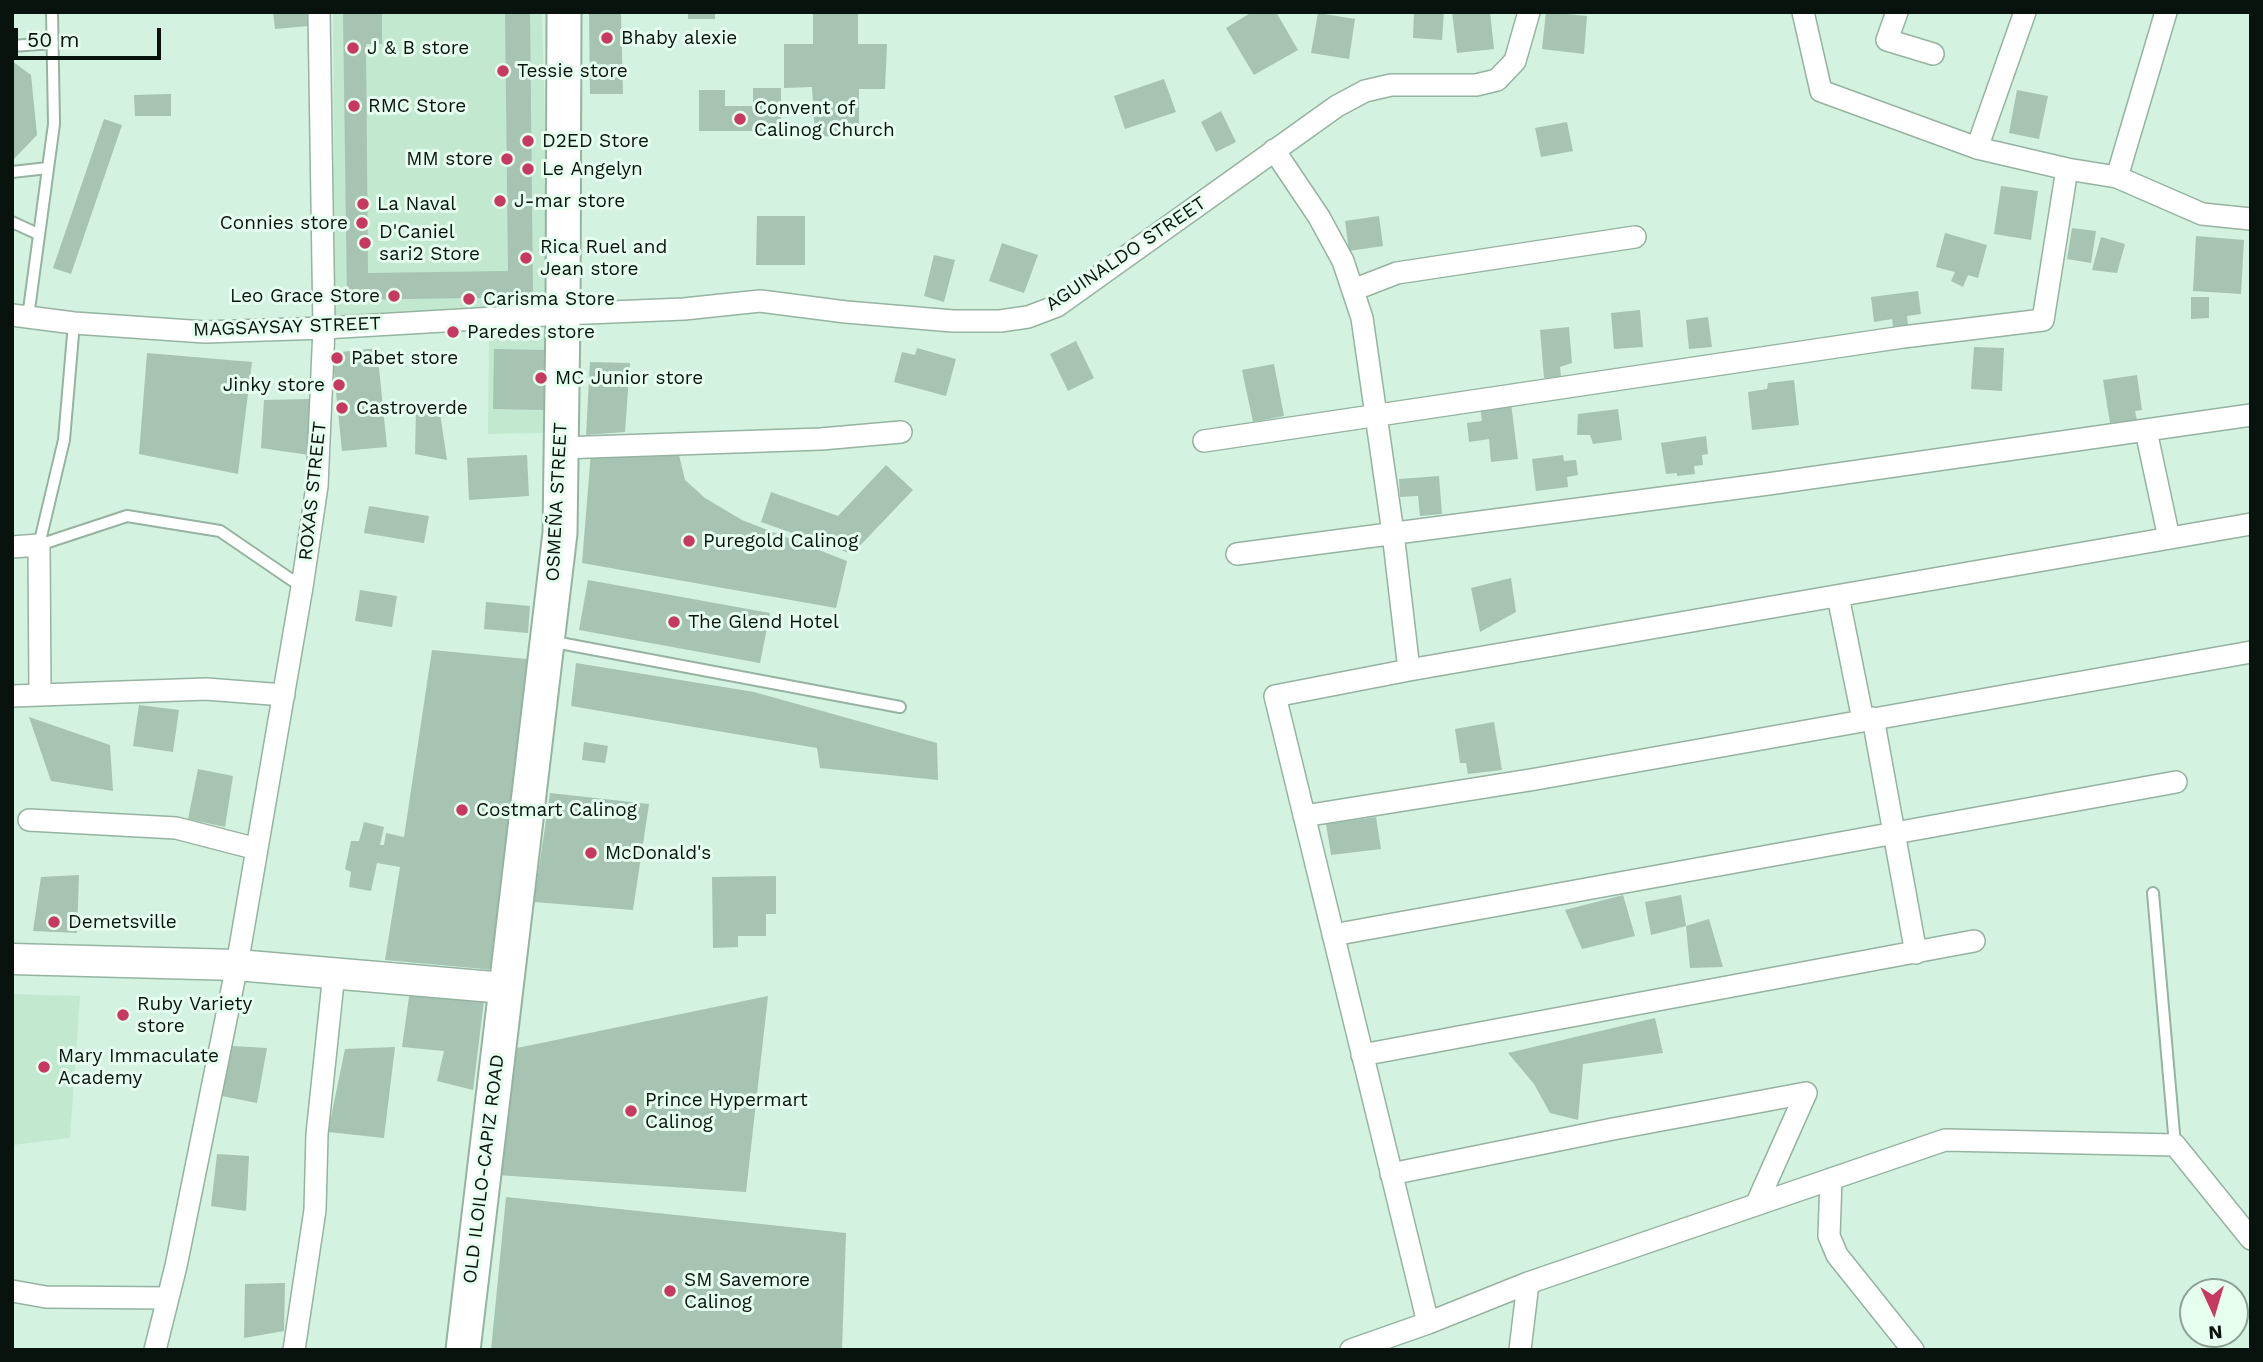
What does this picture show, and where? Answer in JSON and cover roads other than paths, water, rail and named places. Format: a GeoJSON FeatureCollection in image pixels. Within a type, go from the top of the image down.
{"type":"FeatureCollection","features":[{"type":"Feature","properties":{"kind":"main road","name":"OSMEÑA STREET"},"geometry":{"type":"LineString","coordinates":[[505,988],[559,533],[564,12]]}},
{"type":"Feature","properties":{"kind":"main road","name":"OLD ILOILO-CAPIZ ROAD"},"geometry":{"type":"LineString","coordinates":[[463,1350],[505,988]]}},
{"type":"Feature","properties":{"kind":"street","name":"ROXAS STREET"},"geometry":{"type":"LineString","coordinates":[[155,1350],[237,965],[317,486],[324,328],[319,12]]}},
{"type":"Feature","properties":{"kind":"street","name":"AGUINALDO STREET"},"geometry":{"type":"LineString","coordinates":[[563,314],[684,309],[760,301],[953,321],[1000,321],[1028,317],[1057,306],[1337,106],[1365,91],[1391,85],[1476,85],[1496,80],[1515,61],[1529,12]]}},
{"type":"Feature","properties":{"kind":"street"},"geometry":{"type":"LineString","coordinates":[[1804,12],[1821,91],[1977,148],[2067,169],[2117,177],[2202,214],[2251,219]]}},
{"type":"Feature","properties":{"kind":"street"},"geometry":{"type":"LineString","coordinates":[[1897,12],[1887,40],[1933,54]]}},
{"type":"Feature","properties":{"kind":"street"},"geometry":{"type":"LineString","coordinates":[[1977,148],[2025,12]]}},
{"type":"Feature","properties":{"kind":"street"},"geometry":{"type":"LineString","coordinates":[[2117,177],[2166,12]]}},
{"type":"Feature","properties":{"kind":"street"},"geometry":{"type":"LineString","coordinates":[[1274,150],[1319,217],[1343,261],[1362,317],[1393,533],[1409,670]]}},
{"type":"Feature","properties":{"kind":"street"},"geometry":{"type":"LineString","coordinates":[[1204,441],[1903,337],[2043,320],[2067,169]]}},
{"type":"Feature","properties":{"kind":"street"},"geometry":{"type":"LineString","coordinates":[[1353,290],[1397,272],[1635,237]]}},
{"type":"Feature","properties":{"kind":"street","name":"MAGSAYSAY STREET"},"geometry":{"type":"LineString","coordinates":[[20,316],[74,323],[205,332],[563,314]]}},
{"type":"Feature","properties":{"kind":"street"},"geometry":{"type":"LineString","coordinates":[[1237,554],[1768,484],[2251,415]]}},
{"type":"Feature","properties":{"kind":"street"},"geometry":{"type":"LineString","coordinates":[[2146,431],[2169,538]]}},
{"type":"Feature","properties":{"kind":"street"},"geometry":{"type":"LineString","coordinates":[[561,448],[821,439],[901,432]]}},
{"type":"Feature","properties":{"kind":"street"},"geometry":{"type":"LineString","coordinates":[[1428,1323],[1275,696],[1409,670],[2251,524]]}},
{"type":"Feature","properties":{"kind":"street"},"geometry":{"type":"LineString","coordinates":[[12,547],[39,545],[40,695]]}},
{"type":"Feature","properties":{"kind":"street"},"geometry":{"type":"LineString","coordinates":[[1838,596],[1895,834],[1916,953]]}},
{"type":"Feature","properties":{"kind":"street"},"geometry":{"type":"LineString","coordinates":[[1304,816],[1536,779],[2251,652]]}},
{"type":"Feature","properties":{"kind":"street"},"geometry":{"type":"LineString","coordinates":[[12,696],[206,689],[284,695]]}},
{"type":"Feature","properties":{"kind":"street"},"geometry":{"type":"LineString","coordinates":[[1333,935],[2176,782]]}},
{"type":"Feature","properties":{"kind":"street"},"geometry":{"type":"LineString","coordinates":[[29,820],[176,828],[257,849]]}},
{"type":"Feature","properties":{"kind":"street"},"geometry":{"type":"LineString","coordinates":[[1362,1055],[1974,941]]}},
{"type":"Feature","properties":{"kind":"street"},"geometry":{"type":"LineString","coordinates":[[12,959],[237,965],[505,988]]}},
{"type":"Feature","properties":{"kind":"street"},"geometry":{"type":"LineString","coordinates":[[294,1350],[315,1210],[317,1134],[334,974]]}},
{"type":"Feature","properties":{"kind":"street"},"geometry":{"type":"LineString","coordinates":[[1391,1174],[1806,1093],[1757,1203]]}},
{"type":"Feature","properties":{"kind":"street"},"geometry":{"type":"LineString","coordinates":[[1352,1350],[1528,1283],[1945,1140],[2175,1145],[2251,1240]]}},
{"type":"Feature","properties":{"kind":"street"},"geometry":{"type":"LineString","coordinates":[[1831,1178],[1829,1236],[1837,1255],[1913,1350]]}},
{"type":"Feature","properties":{"kind":"street"},"geometry":{"type":"LineString","coordinates":[[1520,1350],[1528,1283]]}},
{"type":"Feature","properties":{"kind":"street"},"geometry":{"type":"LineString","coordinates":[[12,1291],[46,1297],[168,1298]]}},
{"type":"Feature","properties":{"kind":"lane"},"geometry":{"type":"LineString","coordinates":[[20,316],[38,234],[54,124],[52,12]]}},
{"type":"Feature","properties":{"kind":"lane"},"geometry":{"type":"LineString","coordinates":[[12,46],[53,43]]}},
{"type":"Feature","properties":{"kind":"lane"},"geometry":{"type":"LineString","coordinates":[[12,172],[48,168]]}},
{"type":"Feature","properties":{"kind":"lane"},"geometry":{"type":"LineString","coordinates":[[12,222],[38,234]]}},
{"type":"Feature","properties":{"kind":"lane"},"geometry":{"type":"LineString","coordinates":[[39,545],[64,440],[74,323]]}},
{"type":"Feature","properties":{"kind":"lane"},"geometry":{"type":"LineString","coordinates":[[39,545],[127,516],[220,531],[302,587]]}},
{"type":"Feature","properties":{"kind":"lane"},"geometry":{"type":"LineString","coordinates":[[547,640],[900,707]]}},
{"type":"Feature","properties":{"kind":"lane"},"geometry":{"type":"LineString","coordinates":[[2153,893],[2175,1145]]}},
{"type":"Feature","properties":{"kind":"place","name":"Bhaby alexie"},"geometry":{"type":"Point","coordinates":[607,38]}},
{"type":"Feature","properties":{"kind":"place","name":"J & B store"},"geometry":{"type":"Point","coordinates":[353,48]}},
{"type":"Feature","properties":{"kind":"place","name":"Tessie store"},"geometry":{"type":"Point","coordinates":[503,71]}},
{"type":"Feature","properties":{"kind":"place","name":"RMC Store"},"geometry":{"type":"Point","coordinates":[354,106]}},
{"type":"Feature","properties":{"kind":"place","name":"Convent of Calinog Church"},"geometry":{"type":"Point","coordinates":[740,119]}},
{"type":"Feature","properties":{"kind":"place","name":"D2ED Store"},"geometry":{"type":"Point","coordinates":[528,141]}},
{"type":"Feature","properties":{"kind":"place","name":"MM store"},"geometry":{"type":"Point","coordinates":[507,159]}},
{"type":"Feature","properties":{"kind":"place","name":"Le Angelyn"},"geometry":{"type":"Point","coordinates":[528,169]}},
{"type":"Feature","properties":{"kind":"place","name":"J-mar store"},"geometry":{"type":"Point","coordinates":[500,201]}},
{"type":"Feature","properties":{"kind":"place","name":"La Naval"},"geometry":{"type":"Point","coordinates":[363,204]}},
{"type":"Feature","properties":{"kind":"place","name":"Connies store"},"geometry":{"type":"Point","coordinates":[362,223]}},
{"type":"Feature","properties":{"kind":"place","name":"D'Caniel sari2 Store"},"geometry":{"type":"Point","coordinates":[365,243]}},
{"type":"Feature","properties":{"kind":"place","name":"Rica Ruel and Jean store"},"geometry":{"type":"Point","coordinates":[526,258]}},
{"type":"Feature","properties":{"kind":"place","name":"Leo Grace Store"},"geometry":{"type":"Point","coordinates":[394,296]}},
{"type":"Feature","properties":{"kind":"place","name":"Carisma Store"},"geometry":{"type":"Point","coordinates":[469,299]}},
{"type":"Feature","properties":{"kind":"place","name":"Paredes store"},"geometry":{"type":"Point","coordinates":[453,332]}},
{"type":"Feature","properties":{"kind":"place","name":"Pabet store"},"geometry":{"type":"Point","coordinates":[337,358]}},
{"type":"Feature","properties":{"kind":"place","name":"MC Junior store"},"geometry":{"type":"Point","coordinates":[541,378]}},
{"type":"Feature","properties":{"kind":"place","name":"Jinky store"},"geometry":{"type":"Point","coordinates":[339,385]}},
{"type":"Feature","properties":{"kind":"place","name":"Castroverde"},"geometry":{"type":"Point","coordinates":[342,408]}},
{"type":"Feature","properties":{"kind":"place","name":"Puregold Calinog"},"geometry":{"type":"Point","coordinates":[689,541]}},
{"type":"Feature","properties":{"kind":"place","name":"The Glend Hotel"},"geometry":{"type":"Point","coordinates":[674,622]}},
{"type":"Feature","properties":{"kind":"place","name":"Costmart Calinog"},"geometry":{"type":"Point","coordinates":[462,810]}},
{"type":"Feature","properties":{"kind":"place","name":"McDonald's"},"geometry":{"type":"Point","coordinates":[591,853]}},
{"type":"Feature","properties":{"kind":"place","name":"Demetsville"},"geometry":{"type":"Point","coordinates":[54,922]}},
{"type":"Feature","properties":{"kind":"place","name":"Ruby Variety store"},"geometry":{"type":"Point","coordinates":[123,1015]}},
{"type":"Feature","properties":{"kind":"place","name":"Mary Immaculate Academy"},"geometry":{"type":"Point","coordinates":[44,1067]}},
{"type":"Feature","properties":{"kind":"place","name":"Prince Hypermart Calinog"},"geometry":{"type":"Point","coordinates":[631,1111]}},
{"type":"Feature","properties":{"kind":"place","name":"SM Savemore Calinog"},"geometry":{"type":"Point","coordinates":[670,1291]}}]}
